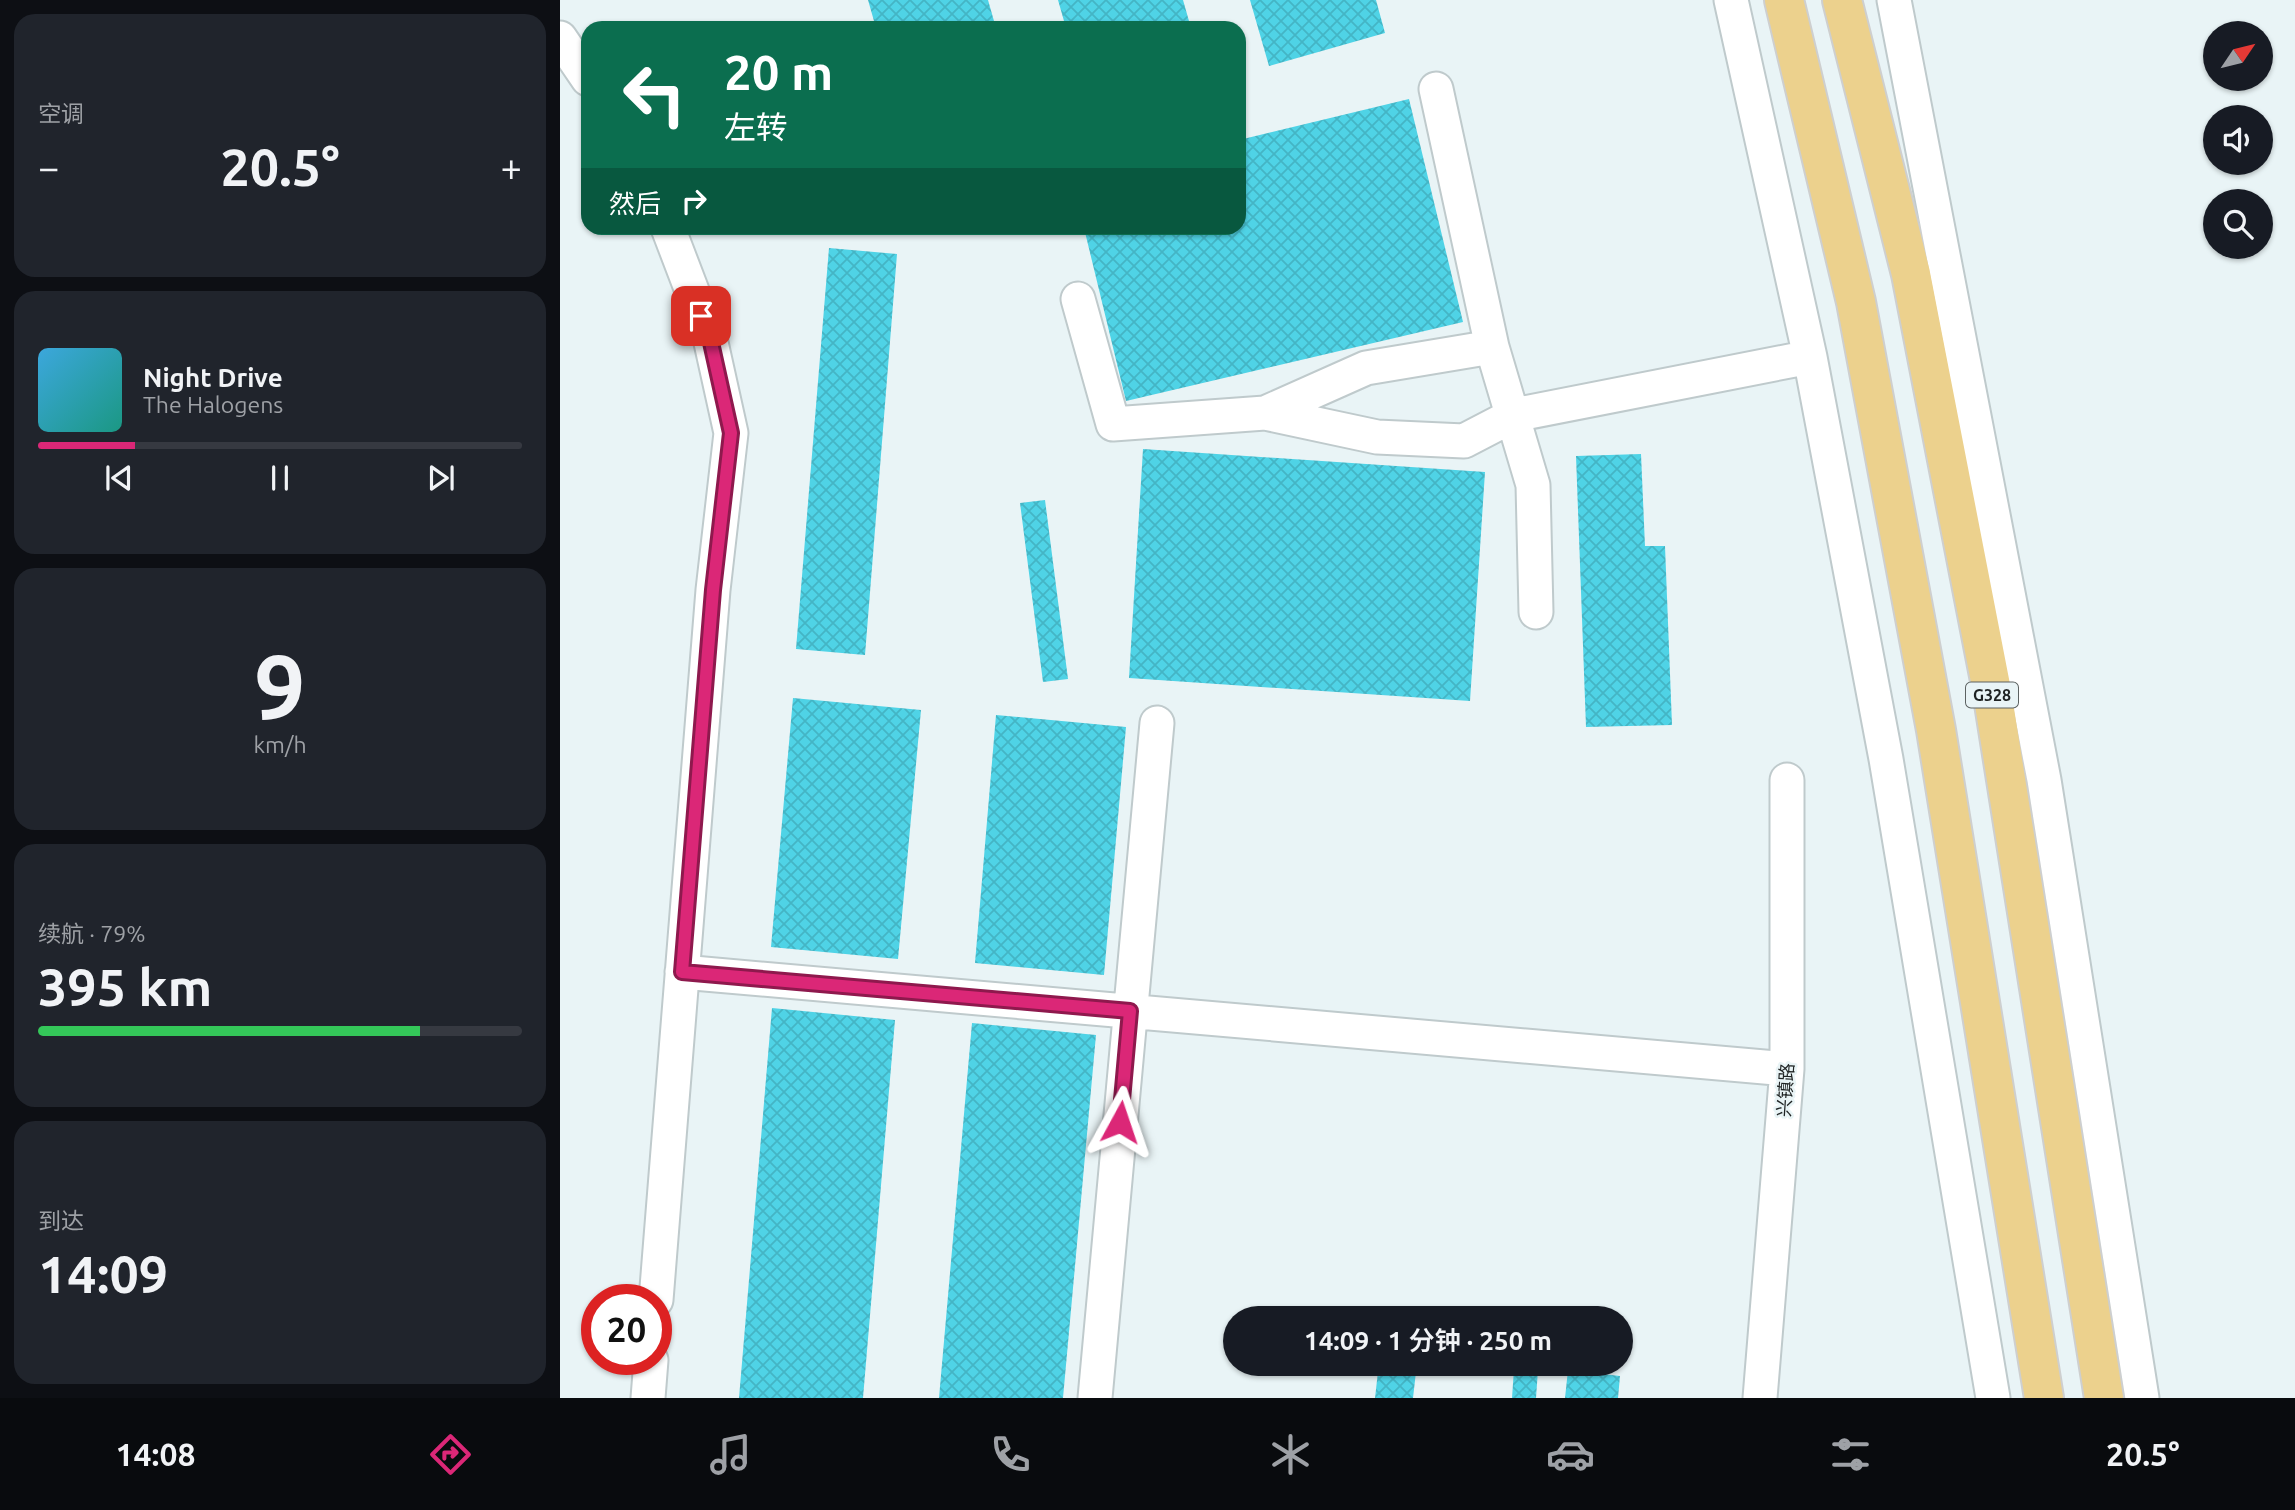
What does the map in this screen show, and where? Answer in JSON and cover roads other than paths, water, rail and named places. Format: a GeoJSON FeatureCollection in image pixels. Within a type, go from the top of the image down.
{"type":"FeatureCollection","features":[{"type":"Feature","properties":{"kind":"highway"},"geometry":{"type":"LineString","coordinates":[[1784,0],[1856,302],[1937,730],[2044,1398]]}},
{"type":"Feature","properties":{"kind":"highway","name":"G328"},"geometry":{"type":"LineString","coordinates":[[1842,0],[1911,274],[1992,691],[2104,1398]]}},
{"type":"Feature","properties":{"kind":"street"},"geometry":{"type":"LineString","coordinates":[[1731,0],[1810,356],[1886,759],[1993,1398]]}},
{"type":"Feature","properties":{"kind":"street"},"geometry":{"type":"LineString","coordinates":[[1894,0],[2044,780],[2142,1398]]}},
{"type":"Feature","properties":{"kind":"street"},"geometry":{"type":"LineString","coordinates":[[560,38],[581,69]]}},
{"type":"Feature","properties":{"kind":"street"},"geometry":{"type":"LineString","coordinates":[[1436,89],[1492,347],[1533,485],[1536,612]]}},
{"type":"Feature","properties":{"kind":"street"},"geometry":{"type":"LineString","coordinates":[[657,1284],[713,590],[731,433],[710,338],[671,235]]}},
{"type":"Feature","properties":{"kind":"street"},"geometry":{"type":"LineString","coordinates":[[1078,299],[1112,424],[1265,413],[1377,437],[1464,440],[1514,415],[1810,356]]}},
{"type":"Feature","properties":{"kind":"street"},"geometry":{"type":"LineString","coordinates":[[1265,413],[1366,368],[1492,347]]}},
{"type":"Feature","properties":{"kind":"street"},"geometry":{"type":"LineString","coordinates":[[1095,1398],[1157,723]]}},
{"type":"Feature","properties":{"kind":"street","name":"兴镇路"},"geometry":{"type":"LineString","coordinates":[[1760,1398],[1787,1069],[1787,780]]}},
{"type":"Feature","properties":{"kind":"street"},"geometry":{"type":"LineString","coordinates":[[682,972],[1787,1069]]}},
{"type":"Feature","properties":{"kind":"street"},"geometry":{"type":"LineString","coordinates":[[648,1398],[650,1375]]}}]}
